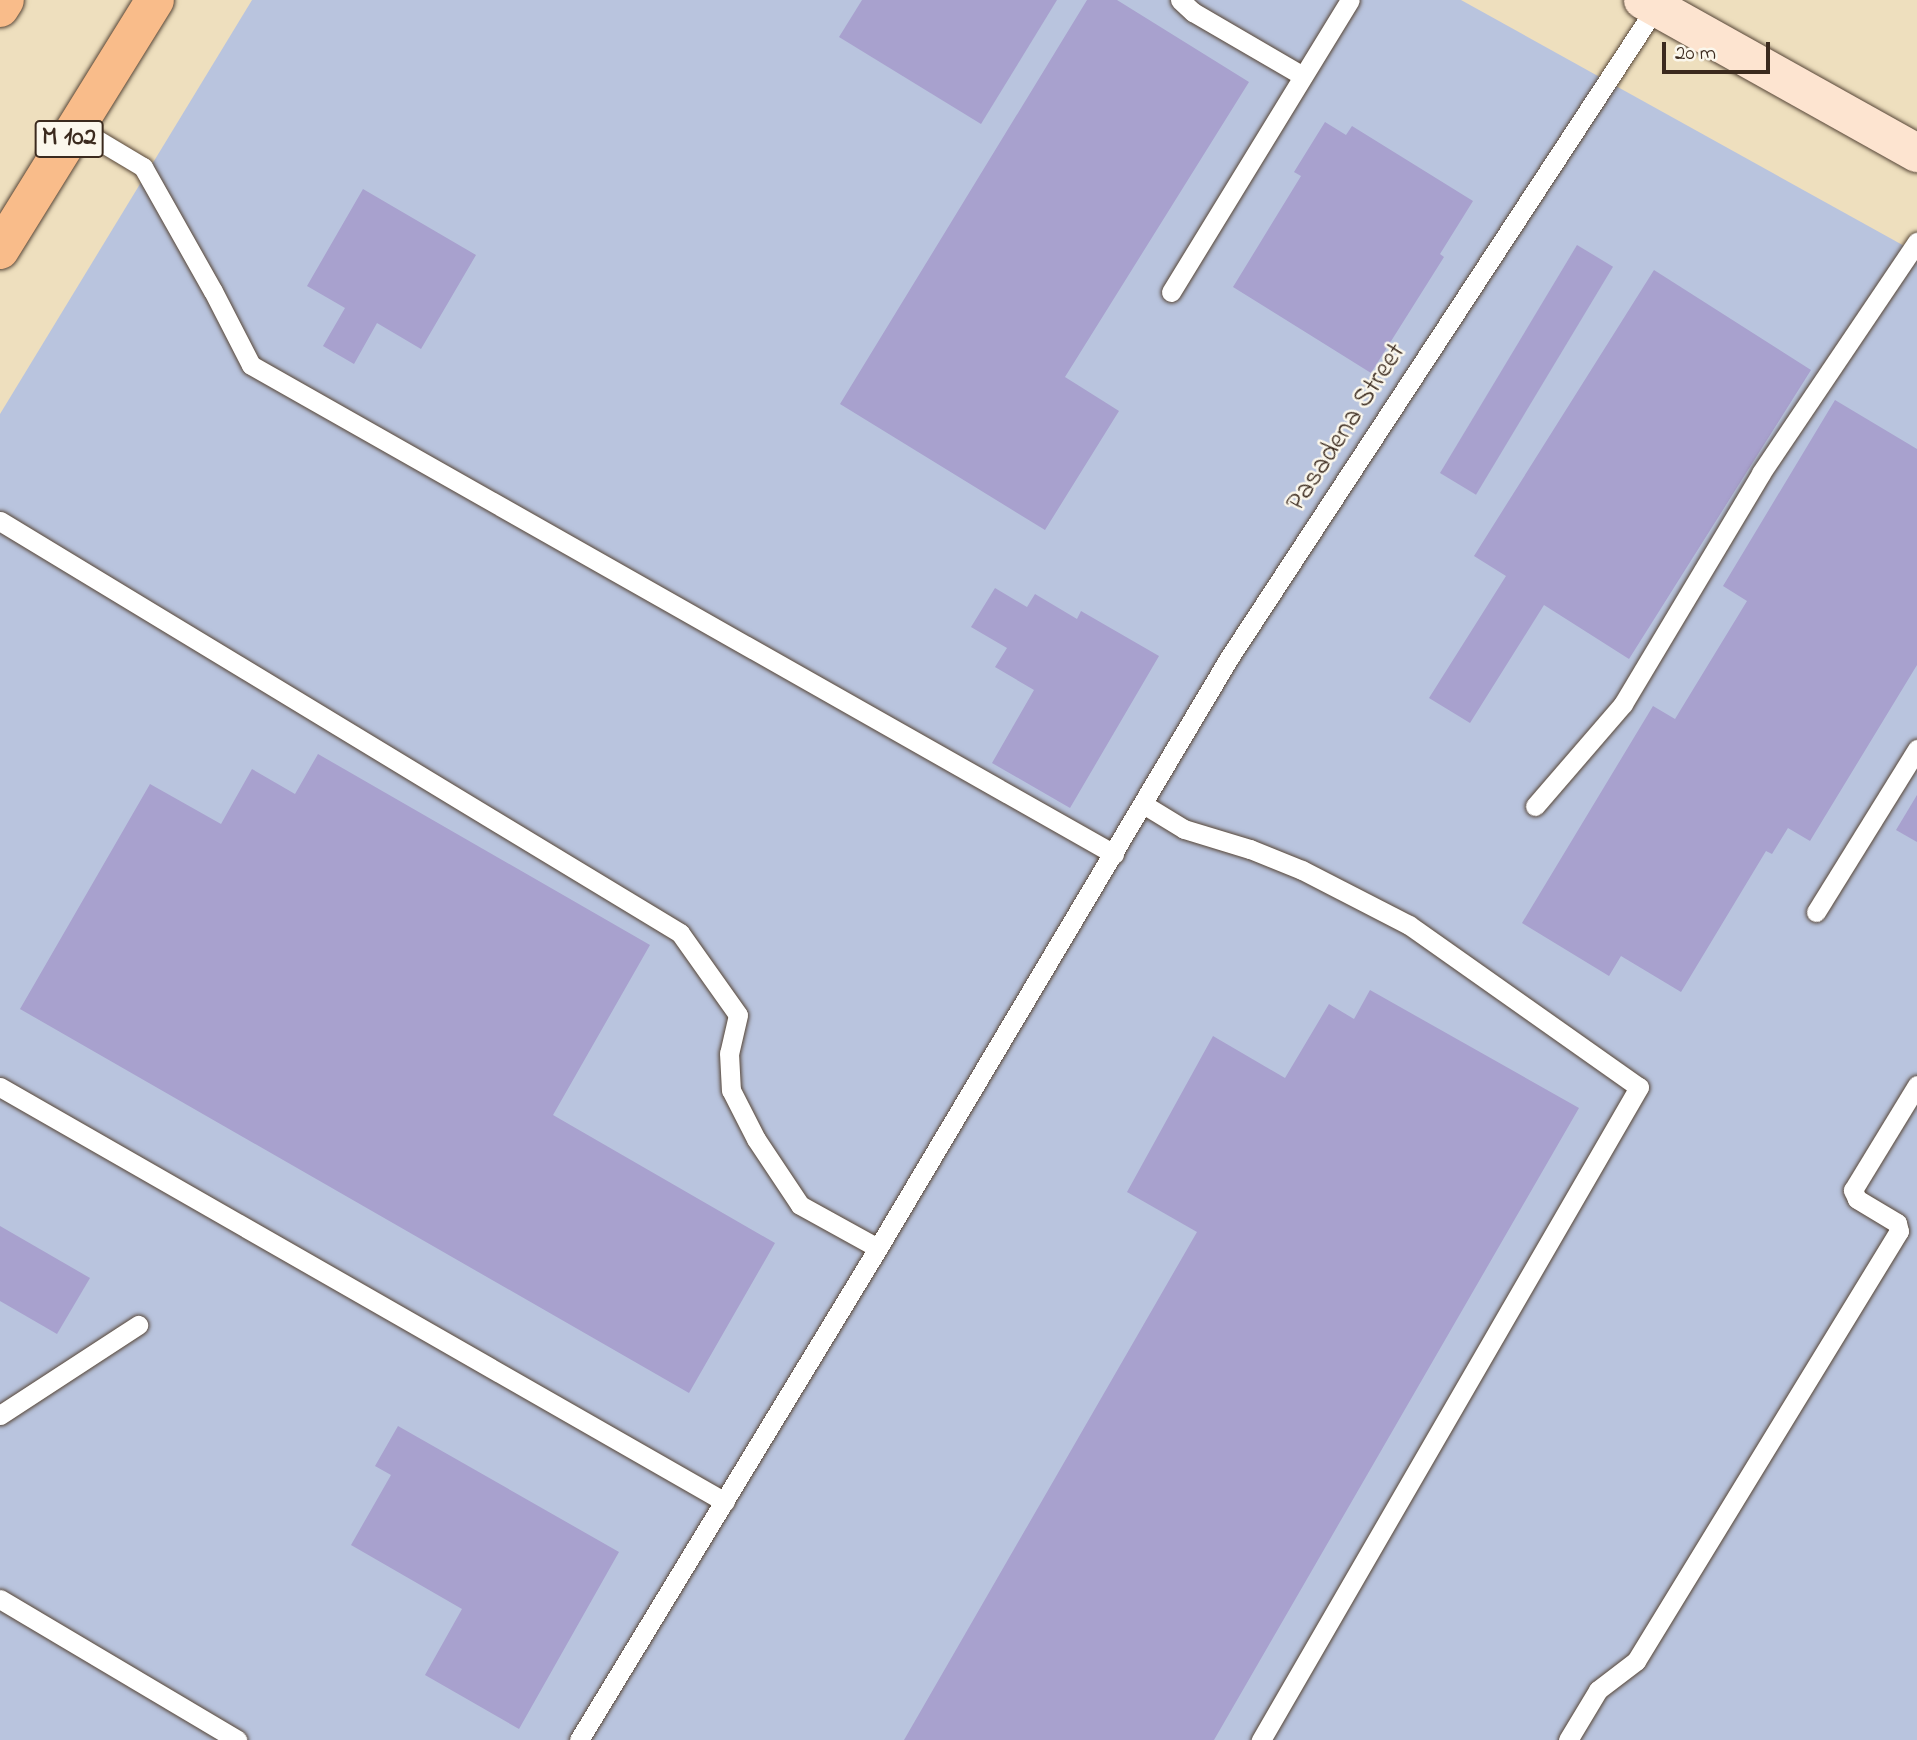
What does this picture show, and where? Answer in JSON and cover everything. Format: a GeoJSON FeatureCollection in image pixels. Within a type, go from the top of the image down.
{"type":"FeatureCollection","features":[{"type":"Feature","properties":{"kind":"highway"},"geometry":{"type":"LineString","coordinates":[[0,8],[5,0]]}},
{"type":"Feature","properties":{"kind":"highway","name":"M 102"},"geometry":{"type":"LineString","coordinates":[[3,239],[155,0]]}},
{"type":"Feature","properties":{"kind":"main road"},"geometry":{"type":"LineString","coordinates":[[1649,4],[1917,153]]}},
{"type":"Feature","properties":{"kind":"lane"},"geometry":{"type":"LineString","coordinates":[[1180,0],[1193,12],[1303,76]]}},
{"type":"Feature","properties":{"kind":"lane"},"geometry":{"type":"LineString","coordinates":[[1171,292],[1347,1]]}},
{"type":"Feature","properties":{"kind":"lane","name":"Pasadena Street"},"geometry":{"type":"LineString","coordinates":[[579,1740],[878,1248],[1229,657],[1649,4]]}},
{"type":"Feature","properties":{"kind":"lane"},"geometry":{"type":"LineString","coordinates":[[76,127],[143,167],[251,365],[1114,854]]}},
{"type":"Feature","properties":{"kind":"lane"},"geometry":{"type":"LineString","coordinates":[[1535,806],[1623,704],[1761,473],[1917,242]]}},
{"type":"Feature","properties":{"kind":"lane"},"geometry":{"type":"LineString","coordinates":[[0,521],[680,933],[737,1015],[729,1053],[731,1090],[756,1139],[800,1205],[878,1248]]}},
{"type":"Feature","properties":{"kind":"lane"},"geometry":{"type":"LineString","coordinates":[[1816,912],[1917,749]]}},
{"type":"Feature","properties":{"kind":"lane"},"geometry":{"type":"LineString","coordinates":[[1143,804],[1184,829],[1250,849],[1302,870],[1409,925],[1639,1087],[1261,1740]]}},
{"type":"Feature","properties":{"kind":"lane"},"geometry":{"type":"LineString","coordinates":[[1568,1740],[1598,1689],[1636,1661],[1899,1231],[1896,1223],[1857,1199],[1853,1190],[1917,1085]]}},
{"type":"Feature","properties":{"kind":"lane"},"geometry":{"type":"LineString","coordinates":[[0,1087],[725,1502]]}},
{"type":"Feature","properties":{"kind":"lane"},"geometry":{"type":"LineString","coordinates":[[0,1415],[138,1325]]}},
{"type":"Feature","properties":{"kind":"lane"},"geometry":{"type":"LineString","coordinates":[[0,1599],[192,1710],[237,1740]]}},
{"type":"Feature","properties":{"kind":"shaded area"},"geometry":{"type":"Polygon","coordinates":[[[252,0],[1461,0],[1917,253],[1917,1740],[0,1740],[0,414],[252,0]]]}},
{"type":"Feature","properties":{"kind":"building"},"geometry":{"type":"Polygon","coordinates":[[[862,0],[1057,0],[981,124],[839,37],[862,0]]]}},
{"type":"Feature","properties":{"kind":"building"},"geometry":{"type":"Polygon","coordinates":[[[1087,0],[1117,0],[1249,82],[1065,377],[1119,411],[1045,530],[840,404],[1087,0]]]}},
{"type":"Feature","properties":{"kind":"building"},"geometry":{"type":"Polygon","coordinates":[[[1325,122],[1346,135],[1352,126],[1473,201],[1440,254],[1444,257],[1371,373],[1233,287],[1301,176],[1294,172],[1325,122]]]}},
{"type":"Feature","properties":{"kind":"building"},"geometry":{"type":"Polygon","coordinates":[[[363,189],[476,255],[421,349],[377,323],[354,364],[323,346],[345,308],[307,286],[363,189]]]}},
{"type":"Feature","properties":{"kind":"building"},"geometry":{"type":"Polygon","coordinates":[[[1577,245],[1613,267],[1476,495],[1440,473],[1577,245]]]}},
{"type":"Feature","properties":{"kind":"building"},"geometry":{"type":"Polygon","coordinates":[[[1654,270],[1811,370],[1629,659],[1544,605],[1470,723],[1429,698],[1506,576],[1474,556],[1654,270]]]}},
{"type":"Feature","properties":{"kind":"building"},"geometry":{"type":"Polygon","coordinates":[[[1835,400],[1917,449],[1917,665],[1810,841],[1788,828],[1772,854],[1766,851],[1681,992],[1621,956],[1609,976],[1522,923],[1653,706],[1675,719],[1747,601],[1723,586],[1835,400]]]}},
{"type":"Feature","properties":{"kind":"building"},"geometry":{"type":"Polygon","coordinates":[[[995,588],[1027,607],[1035,594],[1077,619],[1081,611],[1159,656],[1070,808],[992,763],[1034,690],[995,667],[1007,648],[971,627],[995,588]]]}},
{"type":"Feature","properties":{"kind":"building"},"geometry":{"type":"Polygon","coordinates":[[[318,754],[650,945],[553,1115],[775,1243],[689,1393],[20,1009],[150,784],[221,824],[252,769],[295,794],[318,754]]]}},
{"type":"Feature","properties":{"kind":"building"},"geometry":{"type":"Polygon","coordinates":[[[1917,795],[1917,842],[1896,830],[1917,795]]]}},
{"type":"Feature","properties":{"kind":"building"},"geometry":{"type":"Polygon","coordinates":[[[1370,990],[1579,1108],[1214,1740],[904,1740],[1197,1232],[1127,1192],[1213,1036],[1285,1078],[1329,1004],[1354,1019],[1370,990]]]}},
{"type":"Feature","properties":{"kind":"building"},"geometry":{"type":"Polygon","coordinates":[[[0,1226],[90,1278],[57,1334],[0,1301],[0,1226]]]}},
{"type":"Feature","properties":{"kind":"building"},"geometry":{"type":"Polygon","coordinates":[[[398,1426],[619,1552],[519,1729],[425,1675],[462,1609],[351,1545],[391,1475],[375,1466],[398,1426]]]}}]}
